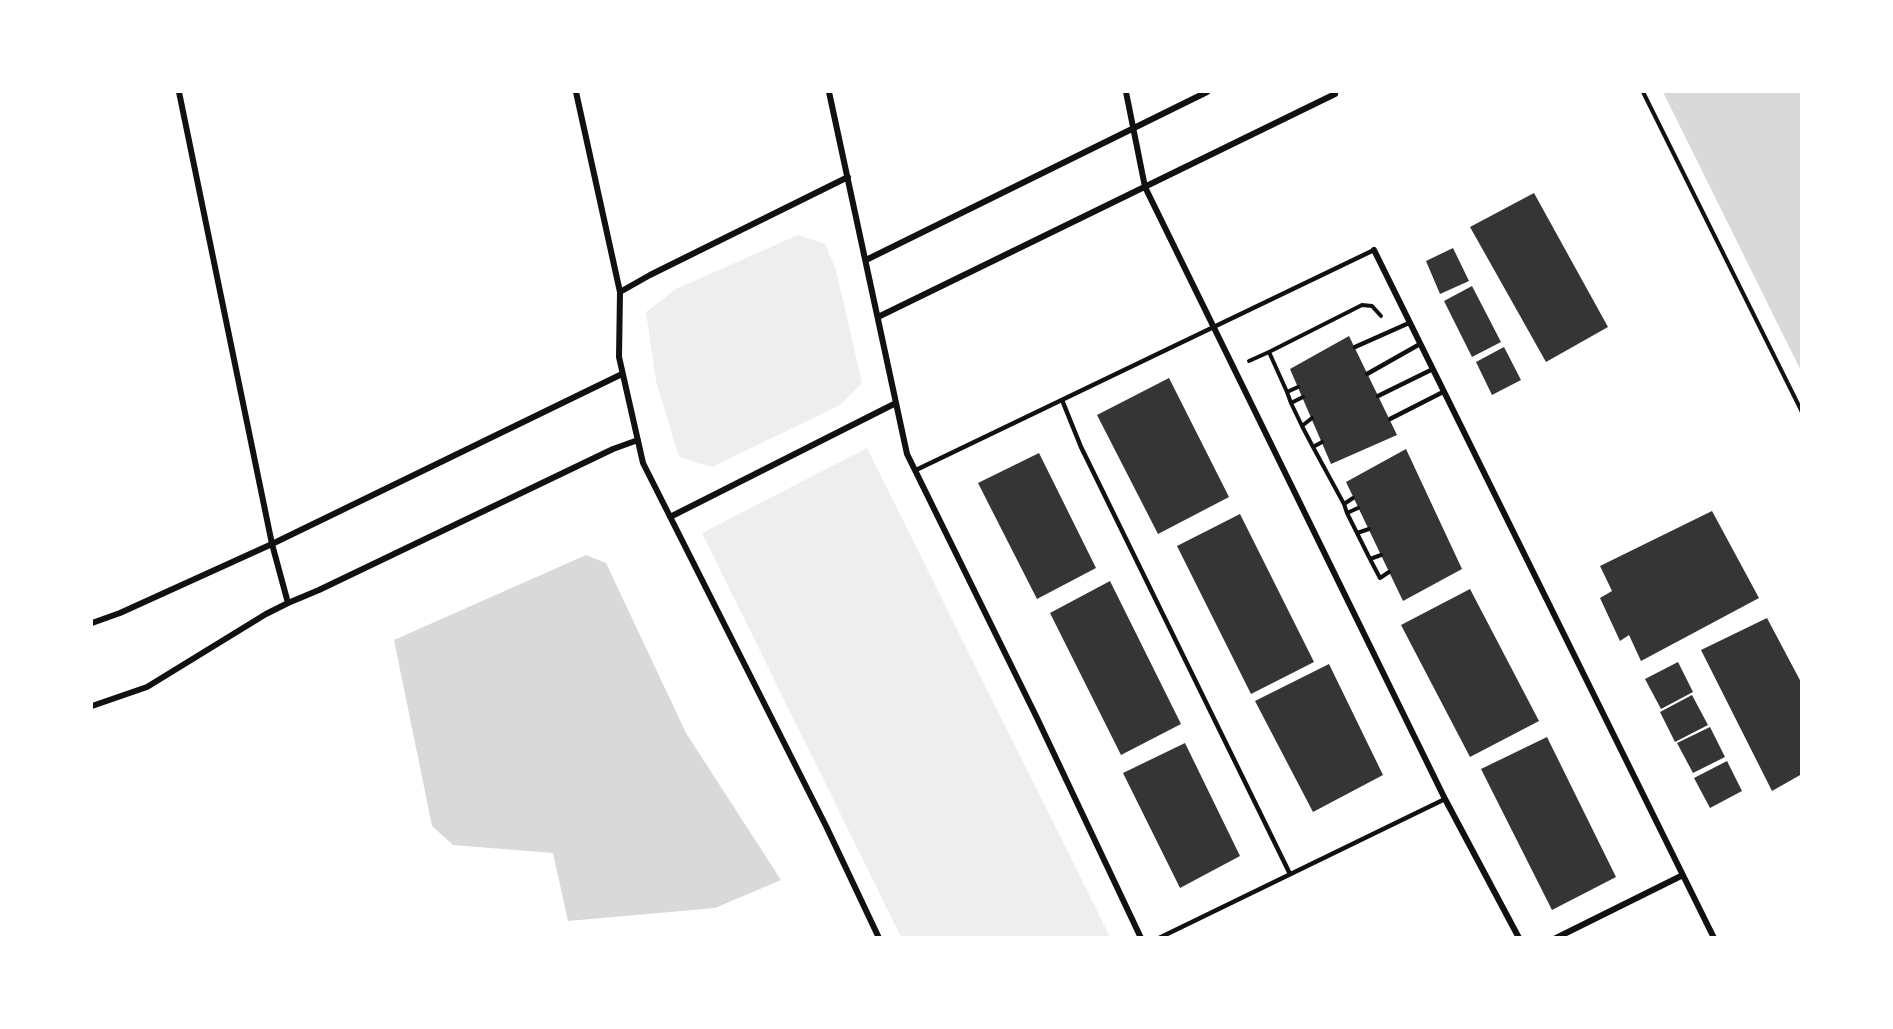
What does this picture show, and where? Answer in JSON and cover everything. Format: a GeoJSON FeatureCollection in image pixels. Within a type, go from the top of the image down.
{"type":"FeatureCollection","features":[{"type":"Feature","properties":{"kind":"street"},"geometry":{"type":"LineString","coordinates":[[179,92],[272,544],[288,603]]}},
{"type":"Feature","properties":{"kind":"street"},"geometry":{"type":"LineString","coordinates":[[576,92],[620,292],[619,357],[643,463],[826,826],[879,938]]}},
{"type":"Feature","properties":{"kind":"street"},"geometry":{"type":"LineString","coordinates":[[829,92],[908,454],[1141,938]]}},
{"type":"Feature","properties":{"kind":"street"},"geometry":{"type":"LineString","coordinates":[[1126,92],[1145,187],[1445,799],[1519,938]]}},
{"type":"Feature","properties":{"kind":"street"},"geometry":{"type":"LineString","coordinates":[[866,260],[1207,92]]}},
{"type":"Feature","properties":{"kind":"street"},"geometry":{"type":"LineString","coordinates":[[878,317],[1334,93]]}},
{"type":"Feature","properties":{"kind":"street"},"geometry":{"type":"LineString","coordinates":[[620,292],[848,177]]}},
{"type":"Feature","properties":{"kind":"street"},"geometry":{"type":"LineString","coordinates":[[1374,250],[1714,938]]}},
{"type":"Feature","properties":{"kind":"street"},"geometry":{"type":"LineString","coordinates":[[92,623],[130,609],[272,544],[622,374]]}},
{"type":"Feature","properties":{"kind":"street"},"geometry":{"type":"LineString","coordinates":[[670,517],[896,403]]}},
{"type":"Feature","properties":{"kind":"street"},"geometry":{"type":"LineString","coordinates":[[92,706],[147,687],[266,614],[613,449],[638,440]]}},
{"type":"Feature","properties":{"kind":"street"},"geometry":{"type":"LineString","coordinates":[[1556,938],[1683,875]]}},
{"type":"Feature","properties":{"kind":"lane"},"geometry":{"type":"LineString","coordinates":[[916,470],[1374,250]]}},
{"type":"Feature","properties":{"kind":"lane"},"geometry":{"type":"LineString","coordinates":[[1355,347],[1409,322]]}},
{"type":"Feature","properties":{"kind":"lane"},"geometry":{"type":"LineString","coordinates":[[1367,374],[1420,344]]}},
{"type":"Feature","properties":{"kind":"lane"},"geometry":{"type":"LineString","coordinates":[[1378,396],[1432,369]]}},
{"type":"Feature","properties":{"kind":"lane"},"geometry":{"type":"LineString","coordinates":[[1390,419],[1443,392]]}},
{"type":"Feature","properties":{"kind":"lane"},"geometry":{"type":"LineString","coordinates":[[1062,400],[1081,447],[1290,874]]}},
{"type":"Feature","properties":{"kind":"lane"},"geometry":{"type":"LineString","coordinates":[[1159,938],[1445,799]]}},
{"type":"Feature","properties":{"kind":"path"},"geometry":{"type":"LineString","coordinates":[[1643,92],[1802,412]]}},
{"type":"Feature","properties":{"kind":"path"},"geometry":{"type":"LineString","coordinates":[[1235,369],[1269,352],[1302,426],[1380,578],[1389,572]]}},
{"type":"Feature","properties":{"kind":"path"},"geometry":{"type":"LineString","coordinates":[[1287,392],[1298,387]]}},
{"type":"Feature","properties":{"kind":"path"},"geometry":{"type":"LineString","coordinates":[[1291,403],[1303,397]]}},
{"type":"Feature","properties":{"kind":"path"},"geometry":{"type":"LineString","coordinates":[[1302,426],[1312,418]]}},
{"type":"Feature","properties":{"kind":"path"},"geometry":{"type":"LineString","coordinates":[[1313,447],[1322,442]]}},
{"type":"Feature","properties":{"kind":"path"},"geometry":{"type":"LineString","coordinates":[[1344,504],[1353,498]]}},
{"type":"Feature","properties":{"kind":"path"},"geometry":{"type":"LineString","coordinates":[[1347,513],[1358,508]]}},
{"type":"Feature","properties":{"kind":"path"},"geometry":{"type":"LineString","coordinates":[[1358,533],[1369,529]]}},
{"type":"Feature","properties":{"kind":"path"},"geometry":{"type":"LineString","coordinates":[[1370,559],[1381,555]]}},
{"type":"Feature","properties":{"kind":"shaded area"},"geometry":{"type":"Polygon","coordinates":[[[1663,92],[1801,92],[1801,371],[1663,92]]]}},
{"type":"Feature","properties":{"kind":"shaded area"},"geometry":{"type":"Polygon","coordinates":[[[798,235],[825,244],[836,270],[862,383],[840,405],[712,467],[679,457],[656,381],[646,312],[676,289],[798,235]]]}},
{"type":"Feature","properties":{"kind":"shaded area"},"geometry":{"type":"Polygon","coordinates":[[[867,448],[1110,937],[901,937],[702,533],[867,448]]]}},
{"type":"Feature","properties":{"kind":"shaded area"},"geometry":{"type":"Polygon","coordinates":[[[586,555],[606,563],[686,733],[781,880],[715,908],[568,921],[553,853],[453,845],[432,826],[394,640],[586,555]]]}},
{"type":"Feature","properties":{"kind":"building"},"geometry":{"type":"Polygon","coordinates":[[[1534,193],[1608,327],[1546,362],[1470,227],[1534,193]]]}},
{"type":"Feature","properties":{"kind":"building"},"geometry":{"type":"Polygon","coordinates":[[[1453,248],[1469,281],[1440,294],[1426,261],[1453,248]]]}},
{"type":"Feature","properties":{"kind":"building"},"geometry":{"type":"Polygon","coordinates":[[[1472,286],[1501,342],[1472,357],[1444,301],[1472,286]]]}},
{"type":"Feature","properties":{"kind":"building"},"geometry":{"type":"Polygon","coordinates":[[[1349,336],[1397,435],[1331,464],[1290,369],[1349,336]]]}},
{"type":"Feature","properties":{"kind":"building"},"geometry":{"type":"Polygon","coordinates":[[[1504,347],[1521,380],[1492,395],[1476,362],[1504,347]]]}},
{"type":"Feature","properties":{"kind":"building"},"geometry":{"type":"Polygon","coordinates":[[[1169,378],[1229,497],[1158,534],[1097,415],[1169,378]]]}},
{"type":"Feature","properties":{"kind":"building"},"geometry":{"type":"Polygon","coordinates":[[[1406,449],[1462,569],[1403,601],[1346,482],[1406,449]]]}},
{"type":"Feature","properties":{"kind":"building"},"geometry":{"type":"Polygon","coordinates":[[[1039,453],[1096,568],[1037,599],[978,483],[1039,453]]]}},
{"type":"Feature","properties":{"kind":"building"},"geometry":{"type":"Polygon","coordinates":[[[1712,511],[1759,598],[1641,661],[1629,635],[1620,641],[1600,598],[1612,591],[1600,566],[1712,511]]]}},
{"type":"Feature","properties":{"kind":"building"},"geometry":{"type":"Polygon","coordinates":[[[1240,514],[1314,662],[1251,694],[1177,546],[1240,514]]]}},
{"type":"Feature","properties":{"kind":"building"},"geometry":{"type":"Polygon","coordinates":[[[1110,581],[1181,724],[1121,755],[1050,613],[1110,581]]]}},
{"type":"Feature","properties":{"kind":"building"},"geometry":{"type":"Polygon","coordinates":[[[1470,589],[1539,721],[1470,757],[1401,625],[1470,589]]]}},
{"type":"Feature","properties":{"kind":"building"},"geometry":{"type":"Polygon","coordinates":[[[1767,618],[1802,684],[1802,774],[1772,791],[1701,650],[1767,618]]]}},
{"type":"Feature","properties":{"kind":"building"},"geometry":{"type":"Polygon","coordinates":[[[1678,662],[1693,692],[1661,709],[1645,679],[1678,662]]]}},
{"type":"Feature","properties":{"kind":"building"},"geometry":{"type":"Polygon","coordinates":[[[1329,664],[1383,775],[1313,812],[1255,701],[1329,664]]]}},
{"type":"Feature","properties":{"kind":"building"},"geometry":{"type":"Polygon","coordinates":[[[1692,695],[1708,725],[1675,742],[1660,712],[1692,695]]]}},
{"type":"Feature","properties":{"kind":"building"},"geometry":{"type":"Polygon","coordinates":[[[1710,727],[1725,757],[1693,773],[1677,743],[1710,727]]]}},
{"type":"Feature","properties":{"kind":"building"},"geometry":{"type":"Polygon","coordinates":[[[1547,737],[1616,877],[1552,910],[1481,769],[1547,737]]]}},
{"type":"Feature","properties":{"kind":"building"},"geometry":{"type":"Polygon","coordinates":[[[1185,743],[1240,856],[1180,888],[1123,773],[1185,743]]]}},
{"type":"Feature","properties":{"kind":"building"},"geometry":{"type":"Polygon","coordinates":[[[1727,761],[1742,791],[1710,808],[1694,778],[1727,761]]]}}]}
